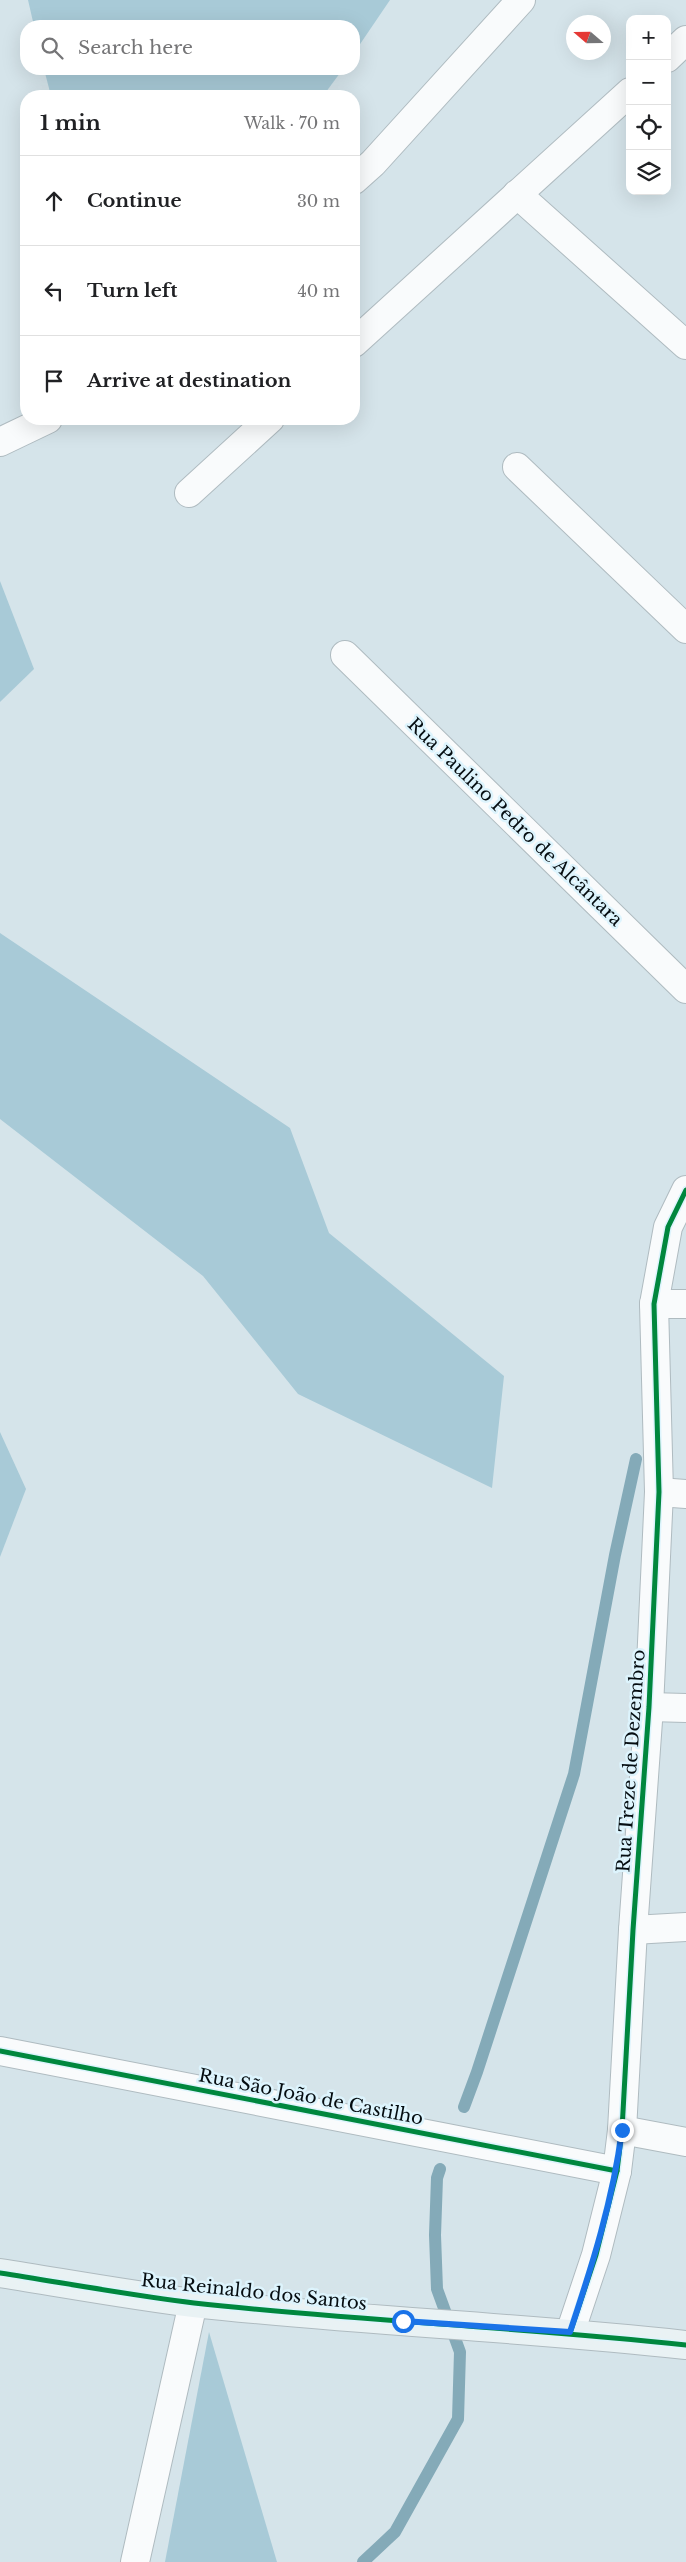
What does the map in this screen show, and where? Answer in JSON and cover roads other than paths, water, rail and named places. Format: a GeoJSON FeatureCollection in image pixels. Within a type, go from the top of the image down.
{"type":"FeatureCollection","features":[{"type":"Feature","properties":{"kind":"street"},"geometry":{"type":"LineString","coordinates":[[360,175],[373,163],[521,0]]}},
{"type":"Feature","properties":{"kind":"street"},"geometry":{"type":"LineString","coordinates":[[360,338],[626,96]]}},
{"type":"Feature","properties":{"kind":"street"},"geometry":{"type":"LineString","coordinates":[[517,194],[686,345]]}},
{"type":"Feature","properties":{"kind":"street"},"geometry":{"type":"LineString","coordinates":[[0,442],[35,425]]}},
{"type":"Feature","properties":{"kind":"street"},"geometry":{"type":"LineString","coordinates":[[189,493],[263,425]]}},
{"type":"Feature","properties":{"kind":"street"},"geometry":{"type":"LineString","coordinates":[[517,467],[686,629]]}},
{"type":"Feature","properties":{"kind":"street","name":"Rua Paulino Pedro de Alcântara"},"geometry":{"type":"LineString","coordinates":[[344,655],[686,989]]}},
{"type":"Feature","properties":{"kind":"street","name":"Rua Treze de Dezembro"},"geometry":{"type":"LineString","coordinates":[[570,2332],[596,2256],[617,2171],[622,2130],[633,1930],[649,1707],[659,1492],[654,1304],[668,1227],[686,1190]]}},
{"type":"Feature","properties":{"kind":"street"},"geometry":{"type":"LineString","coordinates":[[654,1304],[686,1304]]}},
{"type":"Feature","properties":{"kind":"street"},"geometry":{"type":"LineString","coordinates":[[659,1492],[686,1494]]}},
{"type":"Feature","properties":{"kind":"street"},"geometry":{"type":"LineString","coordinates":[[649,1707],[686,1708]]}},
{"type":"Feature","properties":{"kind":"street"},"geometry":{"type":"LineString","coordinates":[[633,1930],[686,1927]]}},
{"type":"Feature","properties":{"kind":"street","name":"Rua São João de Castilho"},"geometry":{"type":"LineString","coordinates":[[0,2051],[617,2171]]}},
{"type":"Feature","properties":{"kind":"street"},"geometry":{"type":"LineString","coordinates":[[622,2130],[686,2142]]}},
{"type":"Feature","properties":{"kind":"street","name":"Rua Reinaldo dos Santos"},"geometry":{"type":"LineString","coordinates":[[0,2273],[193,2302],[403,2321],[570,2332],[686,2345]]}},
{"type":"Feature","properties":{"kind":"street"},"geometry":{"type":"LineString","coordinates":[[135,2562],[193,2302]]}},
{"type":"Feature","properties":{"kind":"waterway"},"geometry":{"type":"LineString","coordinates":[[464,2107],[574,1774],[615,1555],[636,1459]]}},
{"type":"Feature","properties":{"kind":"waterway"},"geometry":{"type":"LineString","coordinates":[[363,2562],[395,2532],[458,2419],[460,2352],[437,2289],[435,2235],[437,2178],[440,2169]]}}]}
